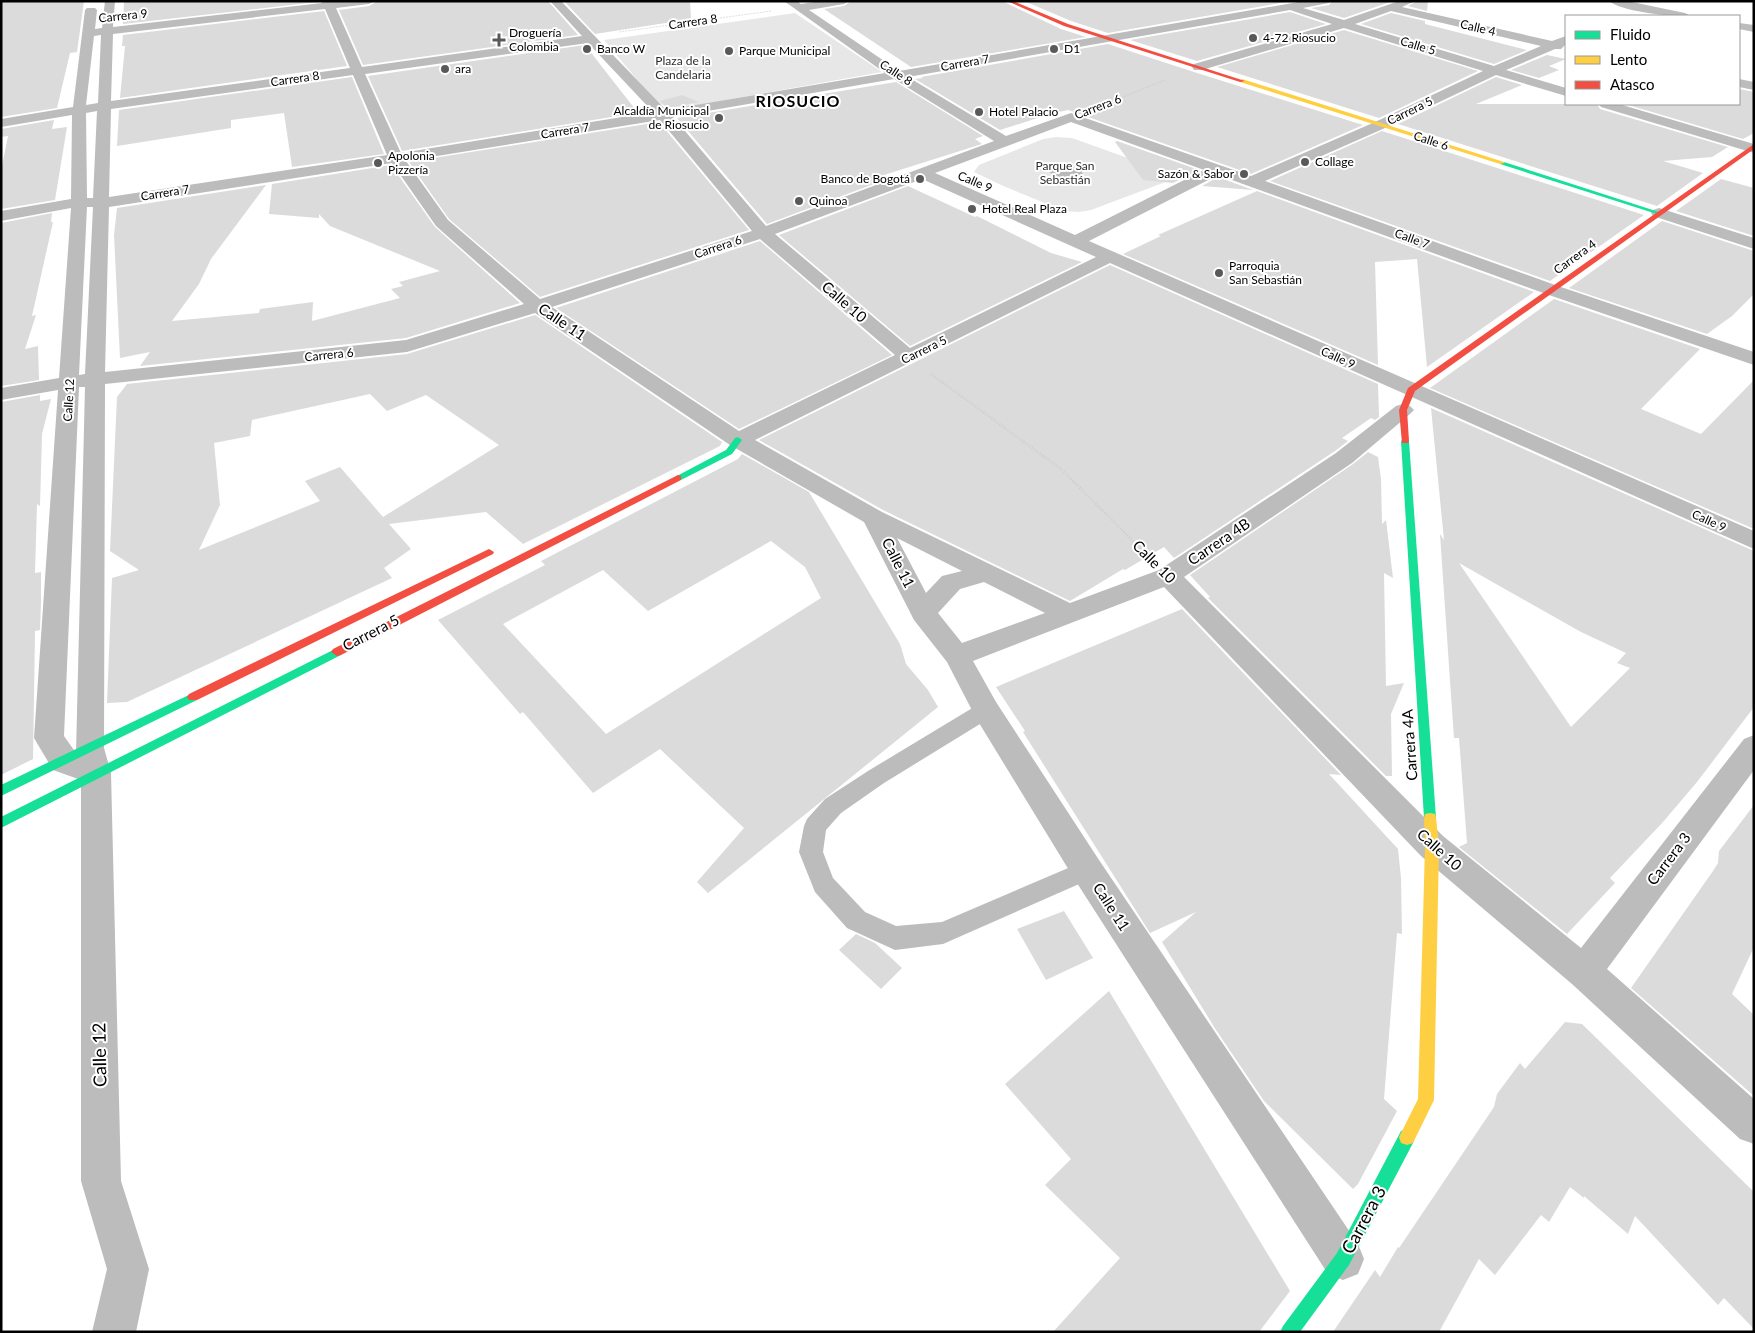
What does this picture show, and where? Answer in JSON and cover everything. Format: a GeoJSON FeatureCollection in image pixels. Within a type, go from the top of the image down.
{"type":"FeatureCollection","features":[{"type":"Feature","properties":{"kind":"street","name":"Calle 12"},"geometry":{"type":"LineString","coordinates":[[92,1],[98,33],[104,106],[83,760],[102,1181],[128,1269],[114,1332]]}},
{"type":"Feature","properties":{"kind":"street","name":"Calle 12"},"geometry":{"type":"LineString","coordinates":[[83,760],[49,738],[70,382],[78,208],[79,110],[98,33],[110,1]]}},
{"type":"Feature","properties":{"kind":"street","name":"Carrera 9"},"geometry":{"type":"LineString","coordinates":[[98,33],[328,4],[369,1]]}},
{"type":"Feature","properties":{"kind":"street","name":"Calle 10"},"geometry":{"type":"LineString","coordinates":[[555,1],[663,115],[763,233],[909,357]]}},
{"type":"Feature","properties":{"kind":"street"},"geometry":{"type":"LineString","coordinates":[[796,5],[844,1]]}},
{"type":"Feature","properties":{"kind":"street","name":"Calle 6"},"geometry":{"type":"LineString","coordinates":[[1009,1],[1066,25],[1754,244]]}},
{"type":"Feature","properties":{"kind":"street","name":"Calle 6"},"geometry":{"type":"LineString","coordinates":[[1022,1],[1109,38]]}},
{"type":"Feature","properties":{"kind":"street","name":"Calle 5"},"geometry":{"type":"LineString","coordinates":[[1270,1],[1565,92]]}},
{"type":"Feature","properties":{"kind":"street","name":"Carrera 7"},"geometry":{"type":"LineString","coordinates":[[1,226],[101,203],[663,115],[1325,1]]}},
{"type":"Feature","properties":{"kind":"street"},"geometry":{"type":"LineString","coordinates":[[1198,67],[1344,24],[1410,1]]}},
{"type":"Feature","properties":{"kind":"street"},"geometry":{"type":"LineString","coordinates":[[1614,1],[1635,7],[1680,15]]}},
{"type":"Feature","properties":{"kind":"street"},"geometry":{"type":"LineString","coordinates":[[1654,10],[1682,1]]}},
{"type":"Feature","properties":{"kind":"street","name":"Calle 11"},"geometry":{"type":"LineString","coordinates":[[328,4],[396,158],[442,223],[536,305],[729,441],[874,517],[923,613],[957,656],[986,710],[1087,870],[1343,1259]]}},
{"type":"Feature","properties":{"kind":"street","name":"Calle 8"},"geometry":{"type":"LineString","coordinates":[[796,5],[897,75],[1005,142]]}},
{"type":"Feature","properties":{"kind":"street"},"geometry":{"type":"LineString","coordinates":[[1622,13],[1635,7]]}},
{"type":"Feature","properties":{"kind":"street","name":"Calle 4"},"geometry":{"type":"LineString","coordinates":[[1390,8],[1562,44]]}},
{"type":"Feature","properties":{"kind":"street"},"geometry":{"type":"LineString","coordinates":[[1740,26],[1754,29]]}},
{"type":"Feature","properties":{"kind":"street","name":"Carrera 8"},"geometry":{"type":"LineString","coordinates":[[1,123],[104,106],[588,38]]}},
{"type":"Feature","properties":{"kind":"street","name":"Carrera 5"},"geometry":{"type":"LineString","coordinates":[[1253,181],[1380,125],[1496,70],[1562,44]]}},
{"type":"Feature","properties":{"kind":"street"},"geometry":{"type":"LineString","coordinates":[[1740,83],[1754,86]]}},
{"type":"Feature","properties":{"kind":"street"},"geometry":{"type":"LineString","coordinates":[[1609,105],[1753,148]]}},
{"type":"Feature","properties":{"kind":"street","name":"Calle 7"},"geometry":{"type":"LineString","coordinates":[[1049,126],[1069,125],[1253,181],[1552,290],[1754,359]]}},
{"type":"Feature","properties":{"kind":"street","name":"Carrera 6"},"geometry":{"type":"LineString","coordinates":[[1,394],[94,379],[406,346],[463,330],[763,233],[1049,126]]}},
{"type":"Feature","properties":{"kind":"street","name":"Carrera 4"},"geometry":{"type":"LineString","coordinates":[[1407,400],[1552,290],[1753,148]]}},
{"type":"Feature","properties":{"kind":"street"},"geometry":{"type":"LineString","coordinates":[[1084,237],[1216,170]]}},
{"type":"Feature","properties":{"kind":"street","name":"Calle 9"},"geometry":{"type":"LineString","coordinates":[[932,171],[1084,237],[1109,257],[1407,400],[1754,541]]}},
{"type":"Feature","properties":{"kind":"street"},"geometry":{"type":"LineString","coordinates":[[1178,174],[1197,180]]}},
{"type":"Feature","properties":{"kind":"street","name":"Carrera 7"},"geometry":{"type":"LineString","coordinates":[[1,216],[78,208]]}},
{"type":"Feature","properties":{"kind":"street","name":"Carrera 5"},"geometry":{"type":"LineString","coordinates":[[1,791],[83,760],[729,452],[729,441],[909,357],[1109,257]]}},
{"type":"Feature","properties":{"kind":"street","name":"Carrera 4B"},"geometry":{"type":"LineString","coordinates":[[957,656],[1168,576],[1344,458],[1407,400]]}},
{"type":"Feature","properties":{"kind":"street","name":"Carrera 4A"},"geometry":{"type":"LineString","coordinates":[[1407,400],[1432,846],[1426,1100]]}},
{"type":"Feature","properties":{"kind":"street"},"geometry":{"type":"LineString","coordinates":[[874,517],[1070,614]]}},
{"type":"Feature","properties":{"kind":"street","name":"Carrera 5"},"geometry":{"type":"LineString","coordinates":[[1,823],[83,760],[499,548]]}},
{"type":"Feature","properties":{"kind":"street"},"geometry":{"type":"LineString","coordinates":[[923,613],[951,582],[987,573]]}},
{"type":"Feature","properties":{"kind":"street","name":"Calle 10"},"geometry":{"type":"LineString","coordinates":[[1168,576],[1432,846],[1584,972],[1754,1125]]}},
{"type":"Feature","properties":{"kind":"street","name":"Carrera 3"},"geometry":{"type":"LineString","coordinates":[[1584,972],[1754,747]]}},
{"type":"Feature","properties":{"kind":"street","name":"Carrera 3"},"geometry":{"type":"LineString","coordinates":[[1289,1332],[1343,1259],[1426,1100]]}},
{"type":"Feature","properties":{"kind":"lane"},"geometry":{"type":"LineString","coordinates":[[986,710],[833,806],[815,826],[811,852],[823,884],[856,920],[895,938],[943,933],[1087,870]]}},
{"type":"Feature","properties":{"kind":"path","name":"Carrera 8"},"geometry":{"type":"LineString","coordinates":[[588,38],[796,5]]}},
{"type":"Feature","properties":{"kind":"path","name":"Carrera 6"},"geometry":{"type":"LineString","coordinates":[[1069,125],[1198,67]]}},
{"type":"Feature","properties":{"kind":"path","name":"Calle 10"},"geometry":{"type":"LineString","coordinates":[[909,357],[1061,469],[1168,576]]}},
{"type":"Feature","properties":{"kind":"green space","name":"Plaza de la Candelaria"},"geometry":{"type":"Polygon","coordinates":[[[795,13],[882,72],[687,107],[670,107],[654,100],[604,40],[795,13]]]}},
{"type":"Feature","properties":{"kind":"green space","name":"Parque San Sebastián"},"geometry":{"type":"Polygon","coordinates":[[[1056,137],[1072,138],[1150,166],[1168,181],[1091,210],[1079,212],[1064,211],[974,172],[979,165],[1043,139],[1056,137]]]}},
{"type":"Feature","properties":{"kind":"shaded area"},"geometry":{"type":"Polygon","coordinates":[[[1062,164],[1081,169],[1083,175],[1075,179],[1065,179],[1048,171],[1062,164]]]}},
{"type":"Feature","properties":{"kind":"building"},"geometry":{"type":"Polygon","coordinates":[[[1,1],[84,1],[77,52],[70,53],[57,108],[1,117],[1,1]]]}},
{"type":"Feature","properties":{"kind":"building"},"geometry":{"type":"Polygon","coordinates":[[[124,1],[316,1],[317,2],[123,24],[124,1]]]}},
{"type":"Feature","properties":{"kind":"building"},"geometry":{"type":"Polygon","coordinates":[[[382,1],[548,1],[578,35],[363,65],[339,10],[369,6],[382,1]]]}},
{"type":"Feature","properties":{"kind":"building"},"geometry":{"type":"Polygon","coordinates":[[[564,1],[690,1],[691,19],[595,34],[564,1]]]}},
{"type":"Feature","properties":{"kind":"building"},"geometry":{"type":"Polygon","coordinates":[[[851,1],[1002,1],[1061,29],[1086,37],[911,67],[824,9],[844,6],[851,1]]]}},
{"type":"Feature","properties":{"kind":"building"},"geometry":{"type":"Polygon","coordinates":[[[1024,1],[1292,1],[1108,33],[1071,21],[1024,1]]]}},
{"type":"Feature","properties":{"kind":"building"},"geometry":{"type":"Polygon","coordinates":[[[1332,1],[1393,1],[1344,18],[1311,8],[1329,5],[1332,1]]]}},
{"type":"Feature","properties":{"kind":"building"},"geometry":{"type":"Polygon","coordinates":[[[1417,1],[1428,1],[1427,11],[1408,6],[1417,1]]]}},
{"type":"Feature","properties":{"kind":"building"},"geometry":{"type":"Polygon","coordinates":[[[324,11],[347,66],[120,98],[125,46],[122,46],[123,35],[324,11]]]}},
{"type":"Feature","properties":{"kind":"building"},"geometry":{"type":"Polygon","coordinates":[[[1290,12],[1326,24],[1197,61],[1130,40],[1290,12]]]}},
{"type":"Feature","properties":{"kind":"building"},"geometry":{"type":"Polygon","coordinates":[[[1391,13],[1425,21],[1425,24],[1527,50],[1494,64],[1361,24],[1391,13]]]}},
{"type":"Feature","properties":{"kind":"building"},"geometry":{"type":"Polygon","coordinates":[[[1344,30],[1478,71],[1379,118],[1217,67],[1344,30]]]}},
{"type":"Feature","properties":{"kind":"building"},"geometry":{"type":"Polygon","coordinates":[[[1108,44],[1363,125],[1251,174],[1068,110],[1000,130],[915,79],[1108,44]]]}},
{"type":"Feature","properties":{"kind":"building"},"geometry":{"type":"Polygon","coordinates":[[[585,45],[635,109],[645,106],[649,111],[402,151],[368,76],[585,45]]]}},
{"type":"Feature","properties":{"kind":"building"},"geometry":{"type":"Polygon","coordinates":[[[1547,55],[1565,59],[1549,66],[1559,70],[1539,78],[1511,70],[1547,55]]]}},
{"type":"Feature","properties":{"kind":"building"},"geometry":{"type":"Polygon","coordinates":[[[352,77],[384,154],[292,167],[284,113],[231,120],[231,128],[117,146],[119,110],[352,77]]]}},
{"type":"Feature","properties":{"kind":"building"},"geometry":{"type":"Polygon","coordinates":[[[1496,77],[1522,85],[1476,104],[1598,105],[1600,109],[1728,147],[1712,157],[1663,161],[1703,173],[1657,206],[1398,124],[1496,77]]]}},
{"type":"Feature","properties":{"kind":"building"},"geometry":{"type":"Polygon","coordinates":[[[896,82],[983,136],[975,139],[982,144],[884,175],[890,178],[767,224],[677,118],[896,82]]]}},
{"type":"Feature","properties":{"kind":"building"},"geometry":{"type":"Polygon","coordinates":[[[1740,89],[1754,92],[1754,133],[1743,139],[1628,105],[1740,105],[1740,89]]]}},
{"type":"Feature","properties":{"kind":"building"},"geometry":{"type":"Polygon","coordinates":[[[682,95],[699,102],[667,108],[660,101],[682,95]]]}},
{"type":"Feature","properties":{"kind":"building"},"geometry":{"type":"Polygon","coordinates":[[[54,120],[52,129],[67,127],[55,200],[1,209],[1,171],[8,136],[1,137],[1,129],[54,120]]]}},
{"type":"Feature","properties":{"kind":"building"},"geometry":{"type":"Polygon","coordinates":[[[659,122],[749,230],[540,297],[449,219],[409,162],[659,122]]]}},
{"type":"Feature","properties":{"kind":"building"},"geometry":{"type":"Polygon","coordinates":[[[1382,131],[1644,215],[1550,281],[1270,181],[1382,131]]]}},
{"type":"Feature","properties":{"kind":"building"},"geometry":{"type":"Polygon","coordinates":[[[1117,141],[1199,170],[1173,183],[1143,180],[1115,142],[1117,141]]]}},
{"type":"Feature","properties":{"kind":"building"},"geometry":{"type":"Polygon","coordinates":[[[391,165],[435,227],[520,303],[406,338],[140,366],[150,352],[120,358],[114,235],[117,208],[266,185],[211,259],[199,284],[172,321],[259,313],[260,309],[313,302],[312,321],[400,298],[391,289],[403,286],[399,282],[440,271],[330,226],[319,214],[319,218],[269,214],[272,184],[391,165]]]}},
{"type":"Feature","properties":{"kind":"building"},"geometry":{"type":"Polygon","coordinates":[[[1218,177],[1253,190],[1202,186],[1218,177]]]}},
{"type":"Feature","properties":{"kind":"building"},"geometry":{"type":"Polygon","coordinates":[[[1721,179],[1754,188],[1754,236],[1676,211],[1721,179]]]}},
{"type":"Feature","properties":{"kind":"building"},"geometry":{"type":"Polygon","coordinates":[[[908,186],[975,217],[977,216],[1051,253],[1082,262],[910,346],[779,235],[908,186]]]}},
{"type":"Feature","properties":{"kind":"building"},"geometry":{"type":"Polygon","coordinates":[[[1257,191],[1534,292],[1427,367],[1417,259],[1375,262],[1378,365],[1123,254],[1161,236],[1158,235],[1257,191]]]}},
{"type":"Feature","properties":{"kind":"building"},"geometry":{"type":"Polygon","coordinates":[[[52,213],[51,222],[53,222],[32,316],[36,315],[25,349],[38,346],[39,380],[1,386],[1,223],[52,213]]]}},
{"type":"Feature","properties":{"kind":"building"},"geometry":{"type":"Polygon","coordinates":[[[1662,221],[1754,251],[1754,294],[1732,316],[1707,334],[1569,288],[1662,221]]]}},
{"type":"Feature","properties":{"kind":"building"},"geometry":{"type":"Polygon","coordinates":[[[760,241],[892,355],[739,429],[556,308],[760,241]]]}},
{"type":"Feature","properties":{"kind":"building"},"geometry":{"type":"Polygon","coordinates":[[[1110,265],[1378,384],[1379,417],[1375,420],[1371,418],[1342,438],[1348,441],[1335,451],[1174,558],[1164,547],[1070,601],[883,510],[759,440],[1110,265]]]}},
{"type":"Feature","properties":{"kind":"building"},"geometry":{"type":"Polygon","coordinates":[[[1554,299],[1700,349],[1641,409],[1701,434],[1754,380],[1754,529],[1430,388],[1554,299]]]}},
{"type":"Feature","properties":{"kind":"building"},"geometry":{"type":"Polygon","coordinates":[[[535,315],[722,442],[720,446],[523,544],[486,512],[389,524],[411,549],[384,568],[392,578],[127,702],[107,703],[112,578],[139,570],[110,551],[117,397],[127,384],[407,354],[535,315]],[[370,394],[252,420],[250,436],[214,443],[220,505],[199,550],[320,501],[305,481],[340,467],[383,517],[499,445],[426,395],[387,411],[370,394]]]}},
{"type":"Feature","properties":{"kind":"building"},"geometry":{"type":"Polygon","coordinates":[[[40,395],[40,401],[51,399],[42,434],[40,506],[37,504],[35,573],[41,572],[41,603],[40,630],[35,631],[33,759],[1,775],[1,402],[40,395]]]}},
{"type":"Feature","properties":{"kind":"building"},"geometry":{"type":"Polygon","coordinates":[[[1431,408],[1754,551],[1754,707],[1697,782],[1663,822],[1610,878],[1615,883],[1567,934],[1459,847],[1467,843],[1459,738],[1454,738],[1440,534],[1444,540],[1431,408]],[[1459,563],[1571,727],[1630,668],[1617,663],[1626,653],[1581,632],[1459,563]]]}},
{"type":"Feature","properties":{"kind":"building"},"geometry":{"type":"Polygon","coordinates":[[[1368,452],[1378,457],[1381,479],[1382,524],[1386,520],[1393,578],[1384,573],[1386,686],[1404,683],[1391,714],[1392,776],[1386,776],[1208,598],[1210,597],[1190,575],[1368,452]]]}},
{"type":"Feature","properties":{"kind":"building"},"geometry":{"type":"Polygon","coordinates":[[[742,454],[809,492],[900,644],[906,664],[928,690],[938,707],[708,893],[697,882],[744,828],[660,749],[593,793],[523,712],[520,714],[438,620],[545,565],[541,561],[738,459],[742,454]],[[771,541],[648,611],[603,570],[503,624],[606,734],[821,598],[805,567],[771,541]]]}},
{"type":"Feature","properties":{"kind":"building"},"geometry":{"type":"Polygon","coordinates":[[[1182,609],[1341,775],[1329,774],[1398,849],[1401,878],[1402,934],[1397,933],[1384,1099],[1397,1111],[1358,1184],[1353,1189],[1264,1101],[1216,1030],[1162,942],[1196,912],[1150,933],[996,687],[1182,609]]]}},
{"type":"Feature","properties":{"kind":"building"},"geometry":{"type":"Polygon","coordinates":[[[1754,805],[1754,947],[1732,994],[1754,1015],[1754,1096],[1631,988],[1713,871],[1718,863],[1719,851],[1754,805]]]}},
{"type":"Feature","properties":{"kind":"building"},"geometry":{"type":"Polygon","coordinates":[[[1064,911],[1093,958],[1046,980],[1017,929],[1064,911]]]}},
{"type":"Feature","properties":{"kind":"building"},"geometry":{"type":"Polygon","coordinates":[[[856,934],[875,943],[902,968],[881,989],[839,950],[856,934]]]}},
{"type":"Feature","properties":{"kind":"building"},"geometry":{"type":"Polygon","coordinates":[[[1109,991],[1290,1291],[1259,1332],[1053,1332],[1120,1258],[1045,1185],[1071,1159],[1005,1084],[1109,991]]]}},
{"type":"Feature","properties":{"kind":"building"},"geometry":{"type":"Polygon","coordinates":[[[1565,1022],[1582,1024],[1754,1192],[1754,1329],[1724,1298],[1718,1305],[1635,1216],[1628,1234],[1584,1196],[1584,1198],[1570,1187],[1549,1222],[1541,1215],[1495,1275],[1479,1259],[1439,1332],[1333,1332],[1375,1270],[1380,1277],[1398,1247],[1494,1107],[1497,1094],[1520,1063],[1525,1069],[1565,1022]]]}},
{"type":"Feature","properties":{"kind":"traffic: fast"},"geometry":{"type":"LineString","coordinates":[[1502,163],[1659,213]]}},
{"type":"Feature","properties":{"kind":"traffic: fast"},"geometry":{"type":"LineString","coordinates":[[678,478],[729,452],[738,440]]}},
{"type":"Feature","properties":{"kind":"traffic: fast"},"geometry":{"type":"LineString","coordinates":[[1405,441],[1430,818]]}},
{"type":"Feature","properties":{"kind":"traffic: fast"},"geometry":{"type":"LineString","coordinates":[[1,823],[337,652]]}},
{"type":"Feature","properties":{"kind":"traffic: fast"},"geometry":{"type":"LineString","coordinates":[[1,791],[193,697]]}},
{"type":"Feature","properties":{"kind":"traffic: fast"},"geometry":{"type":"LineString","coordinates":[[1289,1332],[1343,1259],[1407,1137]]}},
{"type":"Feature","properties":{"kind":"traffic: slow"},"geometry":{"type":"LineString","coordinates":[[1242,81],[1502,163]]}},
{"type":"Feature","properties":{"kind":"traffic: slow"},"geometry":{"type":"LineString","coordinates":[[1407,1137],[1426,1100],[1432,846],[1430,818]]}},
{"type":"Feature","properties":{"kind":"traffic: jam"},"geometry":{"type":"LineString","coordinates":[[1009,1],[1066,25],[1242,81]]}},
{"type":"Feature","properties":{"kind":"traffic: jam"},"geometry":{"type":"LineString","coordinates":[[1405,441],[1403,410],[1411,390],[1754,146]]}},
{"type":"Feature","properties":{"kind":"traffic: jam"},"geometry":{"type":"LineString","coordinates":[[337,652],[678,478]]}},
{"type":"Feature","properties":{"kind":"traffic: jam"},"geometry":{"type":"LineString","coordinates":[[193,697],[489,552]]}},
{"type":"Feature","properties":{"kind":"place","name":"4-72 Riosucio"},"geometry":{"type":"Point","coordinates":[1253,38]}},
{"type":"Feature","properties":{"kind":"place","name":"Droguería Colombia"},"geometry":{"type":"Point","coordinates":[499,40]}},
{"type":"Feature","properties":{"kind":"place","name":"Banco W"},"geometry":{"type":"Point","coordinates":[587,49]}},
{"type":"Feature","properties":{"kind":"place","name":"D1"},"geometry":{"type":"Point","coordinates":[1054,49]}},
{"type":"Feature","properties":{"kind":"place","name":"Parque Municipal"},"geometry":{"type":"Point","coordinates":[729,51]}},
{"type":"Feature","properties":{"kind":"place","name":"ara"},"geometry":{"type":"Point","coordinates":[445,69]}},
{"type":"Feature","properties":{"kind":"place","name":"Hotel Palacio"},"geometry":{"type":"Point","coordinates":[979,112]}},
{"type":"Feature","properties":{"kind":"place","name":"Alcaldía Municipal de Riosucio"},"geometry":{"type":"Point","coordinates":[719,118]}},
{"type":"Feature","properties":{"kind":"place","name":"Collage"},"geometry":{"type":"Point","coordinates":[1305,162]}},
{"type":"Feature","properties":{"kind":"place","name":"Apolonia Pizzería"},"geometry":{"type":"Point","coordinates":[378,163]}},
{"type":"Feature","properties":{"kind":"place","name":"Sazón & Sabor"},"geometry":{"type":"Point","coordinates":[1244,174]}},
{"type":"Feature","properties":{"kind":"place","name":"Banco de Bogotá"},"geometry":{"type":"Point","coordinates":[920,179]}},
{"type":"Feature","properties":{"kind":"place","name":"Quinoa"},"geometry":{"type":"Point","coordinates":[799,201]}},
{"type":"Feature","properties":{"kind":"place","name":"Hotel Real Plaza"},"geometry":{"type":"Point","coordinates":[972,209]}},
{"type":"Feature","properties":{"kind":"place","name":"Parroquia San Sebastián"},"geometry":{"type":"Point","coordinates":[1219,273]}},
{"type":"Feature","properties":{"kind":"district","name":"RIOSUCIO"},"geometry":{"type":"Point","coordinates":[798,101]}}]}
